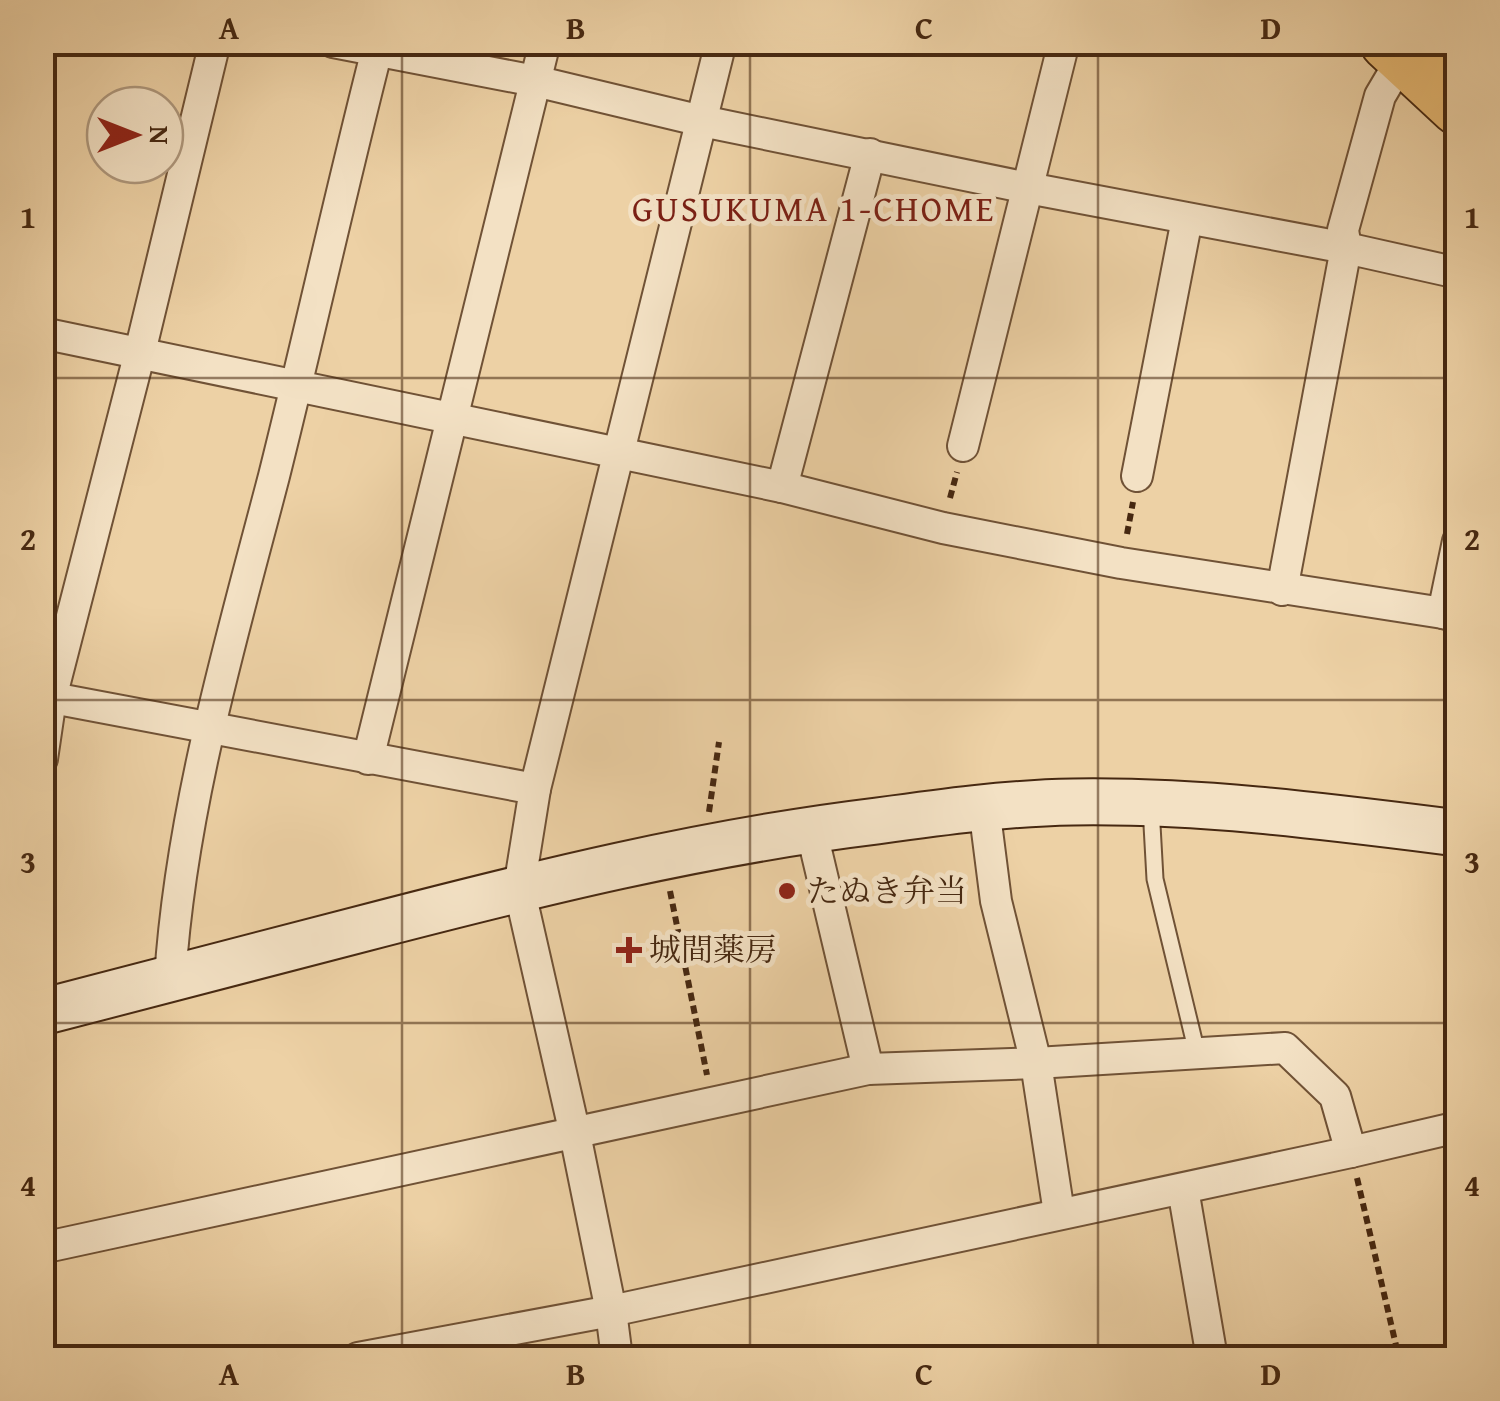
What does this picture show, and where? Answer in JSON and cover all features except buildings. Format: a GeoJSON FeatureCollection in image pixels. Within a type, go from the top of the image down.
{"type":"FeatureCollection","features":[{"type":"Feature","properties":{"kind":"highway"},"geometry":{"type":"LineString","coordinates":[[1396,50],[1458,108]]}},
{"type":"Feature","properties":{"kind":"street"},"geometry":{"type":"LineString","coordinates":[[42,759],[46,697],[140,352],[215,42]]}},
{"type":"Feature","properties":{"kind":"street"},"geometry":{"type":"LineString","coordinates":[[333,42],[378,47],[702,121],[1458,273]]}},
{"type":"Feature","properties":{"kind":"street"},"geometry":{"type":"LineString","coordinates":[[368,759],[545,42]]}},
{"type":"Feature","properties":{"kind":"street"},"geometry":{"type":"LineString","coordinates":[[618,1358],[575,1134],[519,888],[536,789],[721,42]]}},
{"type":"Feature","properties":{"kind":"street"},"geometry":{"type":"LineString","coordinates":[[963,446],[1064,42]]}},
{"type":"Feature","properties":{"kind":"street"},"geometry":{"type":"LineString","coordinates":[[170,979],[176,904],[209,728],[378,47]]}},
{"type":"Feature","properties":{"kind":"street"},"geometry":{"type":"LineString","coordinates":[[1282,590],[1346,248],[1343,230],[1396,50]]}},
{"type":"Feature","properties":{"kind":"street"},"geometry":{"type":"LineString","coordinates":[[782,488],[870,154]]}},
{"type":"Feature","properties":{"kind":"street"},"geometry":{"type":"LineString","coordinates":[[1138,476],[1186,218]]}},
{"type":"Feature","properties":{"kind":"street"},"geometry":{"type":"LineString","coordinates":[[42,333],[782,488],[943,528],[1121,563],[1450,615],[1458,541]]}},
{"type":"Feature","properties":{"kind":"street"},"geometry":{"type":"LineString","coordinates":[[46,697],[536,789]]}},
{"type":"Feature","properties":{"kind":"street"},"geometry":{"type":"LineString","coordinates":[[42,1012],[519,888],[810,829],[984,807],[1150,803],[1281,811],[1458,833]]}},
{"type":"Feature","properties":{"kind":"street"},"geometry":{"type":"LineString","coordinates":[[984,807],[996,902],[1036,1063],[1059,1213]]}},
{"type":"Feature","properties":{"kind":"street"},"geometry":{"type":"LineString","coordinates":[[810,829],[868,1069]]}},
{"type":"Feature","properties":{"kind":"street"},"geometry":{"type":"LineString","coordinates":[[42,1248],[868,1069],[1285,1048],[1336,1096],[1351,1152]]}},
{"type":"Feature","properties":{"kind":"street"},"geometry":{"type":"LineString","coordinates":[[358,1358],[611,1311],[1458,1127]]}},
{"type":"Feature","properties":{"kind":"street"},"geometry":{"type":"LineString","coordinates":[[1183,1189],[1212,1358]]}},
{"type":"Feature","properties":{"kind":"lane"},"geometry":{"type":"LineString","coordinates":[[1150,803],[1155,880],[1197,1053]]}},
{"type":"Feature","properties":{"kind":"path"},"geometry":{"type":"LineString","coordinates":[[943,528],[963,446]]}},
{"type":"Feature","properties":{"kind":"path"},"geometry":{"type":"LineString","coordinates":[[1121,563],[1138,476]]}},
{"type":"Feature","properties":{"kind":"path"},"geometry":{"type":"LineString","coordinates":[[704,848],[719,742]]}},
{"type":"Feature","properties":{"kind":"path"},"geometry":{"type":"LineString","coordinates":[[668,878],[713,1101]]}},
{"type":"Feature","properties":{"kind":"path"},"geometry":{"type":"LineString","coordinates":[[1351,1152],[1400,1358]]}},
{"type":"Feature","properties":{"kind":"place","name":"たぬき弁当"},"geometry":{"type":"Point","coordinates":[787,891]}},
{"type":"Feature","properties":{"kind":"place","name":"城間薬房"},"geometry":{"type":"Point","coordinates":[629,950]}},
{"type":"Feature","properties":{"kind":"district","name":"GUSUKUMA 1-CHOME"},"geometry":{"type":"Point","coordinates":[814,209]}}]}
